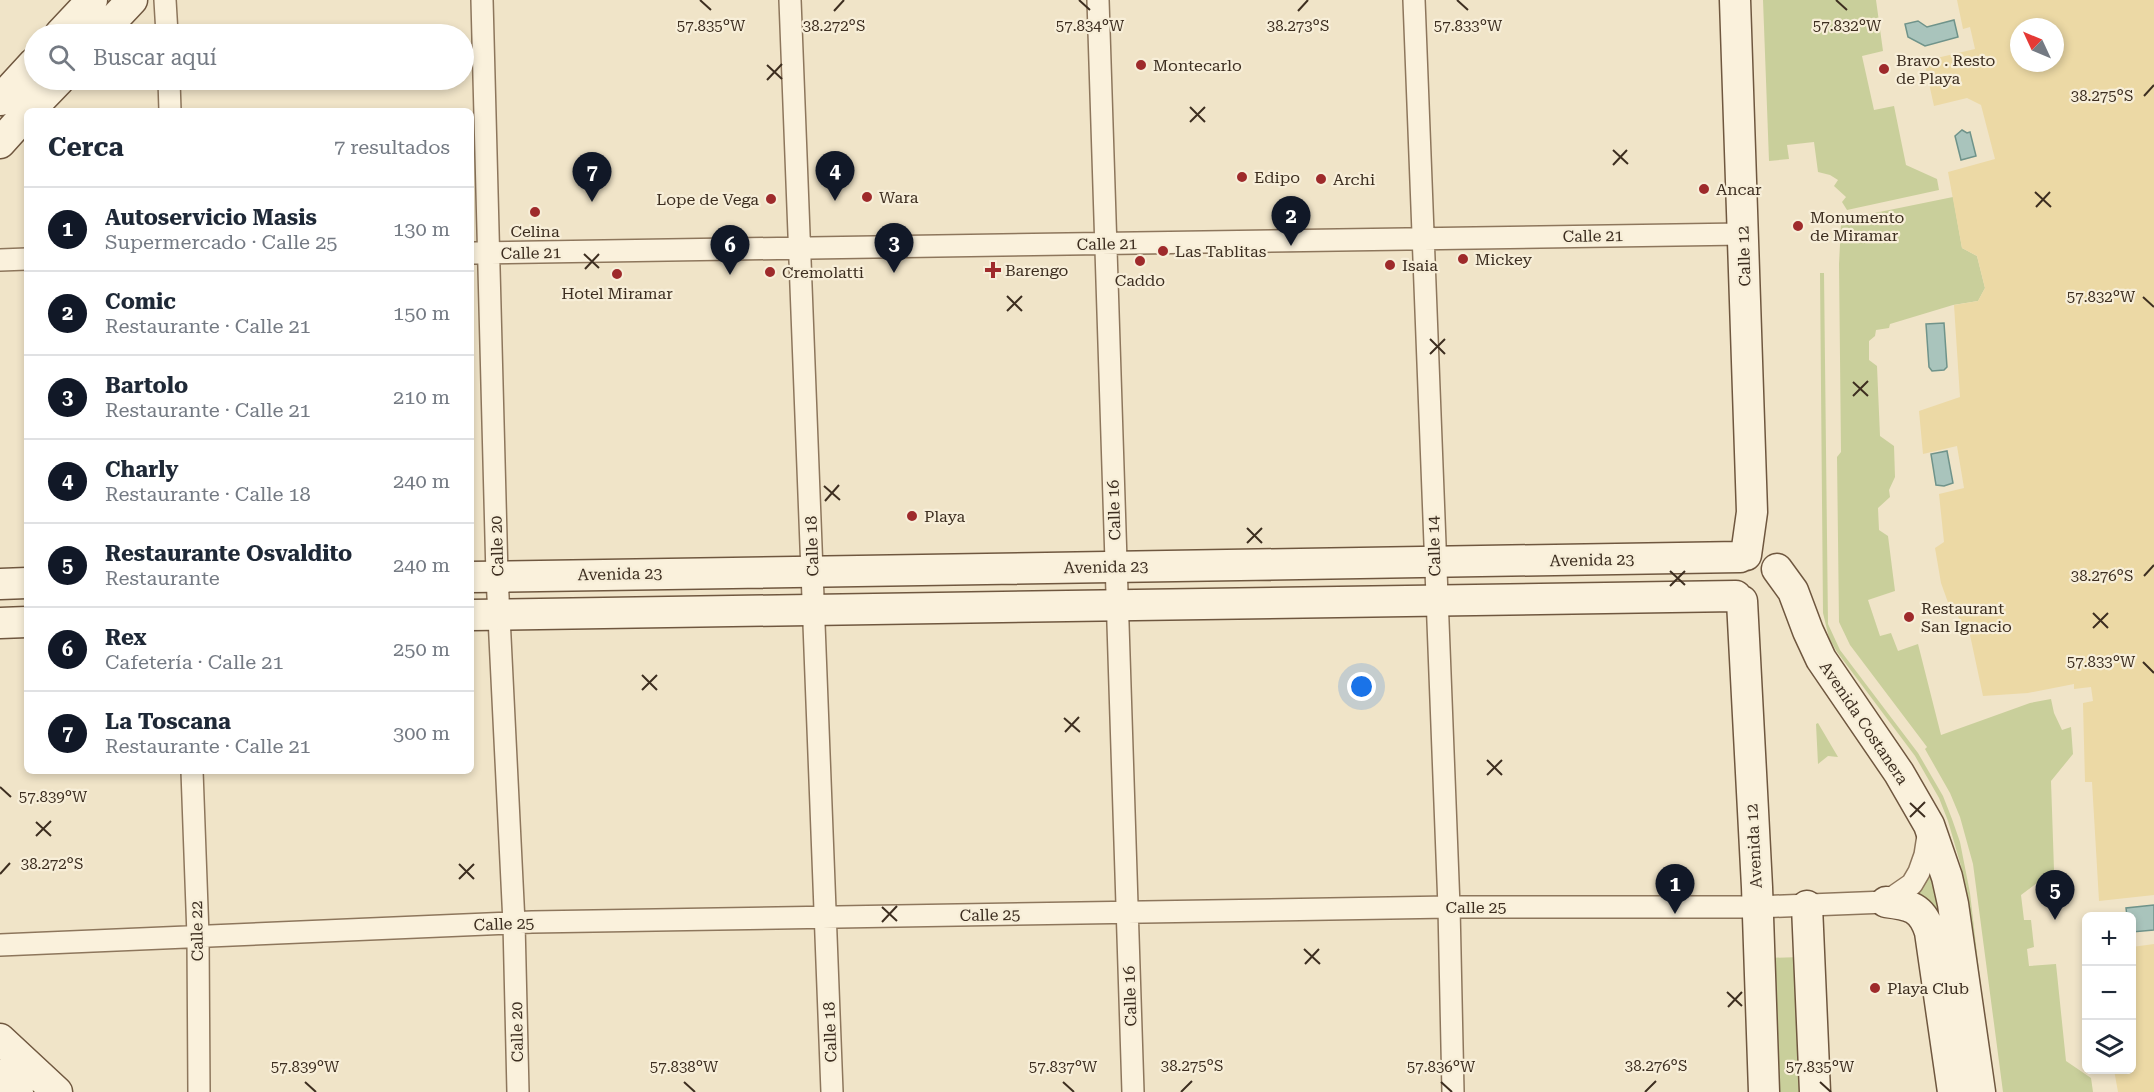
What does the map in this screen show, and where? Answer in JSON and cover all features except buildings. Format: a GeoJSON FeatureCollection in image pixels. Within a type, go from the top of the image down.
{"type":"FeatureCollection","features":[{"type":"Feature","properties":{"kind":"main road"},"geometry":{"type":"LineString","coordinates":[[69,24],[92,0]]}},
{"type":"Feature","properties":{"kind":"main road"},"geometry":{"type":"LineString","coordinates":[[109,24],[132,0]]}},
{"type":"Feature","properties":{"kind":"main road","name":"Calle 12"},"geometry":{"type":"LineString","coordinates":[[1735,0],[1752,512],[1759,561]]}},
{"type":"Feature","properties":{"kind":"main road"},"geometry":{"type":"LineString","coordinates":[[0,100],[24,74]]}},
{"type":"Feature","properties":{"kind":"main road"},"geometry":{"type":"LineString","coordinates":[[32,108],[49,90]]}},
{"type":"Feature","properties":{"kind":"main road"},"geometry":{"type":"LineString","coordinates":[[0,142],[24,116]]}},
{"type":"Feature","properties":{"kind":"main road"},"geometry":{"type":"LineString","coordinates":[[485,615],[1436,600],[1739,599],[1757,604],[1771,597],[1778,584],[1759,561],[1734,564],[1729,584],[1739,599]]}},
{"type":"Feature","properties":{"kind":"main road","name":"Avenida 23"},"geometry":{"type":"LineString","coordinates":[[484,576],[1435,562],[1759,561]]}},
{"type":"Feature","properties":{"kind":"main road","name":"Avenida Costanera"},"geometry":{"type":"LineString","coordinates":[[1759,561],[1793,591],[1821,659],[1899,773],[1929,825],[1947,877],[1953,904],[1980,1092]]}},
{"type":"Feature","properties":{"kind":"main road"},"geometry":{"type":"LineString","coordinates":[[0,584],[24,583]]}},
{"type":"Feature","properties":{"kind":"main road","name":"Avenida 12"},"geometry":{"type":"LineString","coordinates":[[1739,599],[1757,907],[1764,1092]]}},
{"type":"Feature","properties":{"kind":"main road"},"geometry":{"type":"LineString","coordinates":[[0,623],[24,622]]}},
{"type":"Feature","properties":{"kind":"main road"},"geometry":{"type":"LineString","coordinates":[[1886,902],[1906,904],[1916,909],[1927,923],[1953,1092]]}},
{"type":"Feature","properties":{"kind":"main road"},"geometry":{"type":"LineString","coordinates":[[1806,906],[1815,1092]]}},
{"type":"Feature","properties":{"kind":"main road"},"geometry":{"type":"LineString","coordinates":[[0,1039],[57,1092]]}},
{"type":"Feature","properties":{"kind":"main road"},"geometry":{"type":"LineString","coordinates":[[0,1075],[18,1092]]}},
{"type":"Feature","properties":{"kind":"street"},"geometry":{"type":"LineString","coordinates":[[165,0],[166,24]]}},
{"type":"Feature","properties":{"kind":"street","name":"Calle 20"},"geometry":{"type":"LineString","coordinates":[[482,0],[480,253],[485,615],[514,923],[519,1092]]}},
{"type":"Feature","properties":{"kind":"street","name":"Calle 18"},"geometry":{"type":"LineString","coordinates":[[790,0],[832,1092]]}},
{"type":"Feature","properties":{"kind":"street","name":"Calle 16"},"geometry":{"type":"LineString","coordinates":[[1098,0],[1133,1092]]}},
{"type":"Feature","properties":{"kind":"street","name":"Calle 14"},"geometry":{"type":"LineString","coordinates":[[1414,0],[1449,907],[1453,1092]]}},
{"type":"Feature","properties":{"kind":"street"},"geometry":{"type":"LineString","coordinates":[[169,90],[170,108]]}},
{"type":"Feature","properties":{"kind":"street","name":"Calle 21"},"geometry":{"type":"LineString","coordinates":[[480,253],[1743,234]]}},
{"type":"Feature","properties":{"kind":"street"},"geometry":{"type":"LineString","coordinates":[[0,260],[24,259]]}},
{"type":"Feature","properties":{"kind":"street","name":"Calle 22"},"geometry":{"type":"LineString","coordinates":[[192,774],[198,936],[199,1092]]}},
{"type":"Feature","properties":{"kind":"street"},"geometry":{"type":"LineString","coordinates":[[1886,902],[1912,884],[1919,872],[1925,855],[1929,825]]}},
{"type":"Feature","properties":{"kind":"street","name":"Calle 25"},"geometry":{"type":"LineString","coordinates":[[0,945],[514,923],[1449,907],[1757,907],[1886,902]]}},
{"type":"Feature","properties":{"kind":"green space"},"geometry":{"type":"Polygon","coordinates":[[[1763,0],[1876,0],[1883,51],[1862,56],[1874,110],[1894,106],[1906,165],[1937,179],[1939,190],[1847,210],[1842,202],[1846,197],[1834,186],[1838,180],[1818,172],[1814,142],[1787,145],[1789,159],[1769,161],[1763,0]]]}},
{"type":"Feature","properties":{"kind":"green space"},"geometry":{"type":"Polygon","coordinates":[[[1953,197],[1962,248],[1977,256],[1985,288],[1978,301],[1953,305],[1890,324],[1889,328],[1876,330],[1875,336],[1869,341],[1869,360],[1877,366],[1880,436],[1894,446],[1895,477],[1889,490],[1890,497],[1878,508],[1879,530],[1888,536],[1895,591],[1868,600],[1880,636],[1891,633],[1898,651],[1918,644],[1941,735],[2030,703],[2051,699],[2054,713],[2062,730],[2071,727],[2073,754],[2051,781],[2054,870],[2021,895],[2024,920],[2031,920],[2034,947],[2027,949],[2029,966],[2056,964],[2066,1061],[2091,1078],[2093,1092],[2003,1092],[1973,864],[1960,817],[1950,793],[1925,749],[1927,747],[1850,645],[1839,622],[1837,457],[1841,452],[1839,264],[1841,224],[1850,221],[1850,218],[1953,197]]]}},
{"type":"Feature","properties":{"kind":"green space"},"geometry":{"type":"Polygon","coordinates":[[[1820,273],[1824,273],[1828,624],[1840,650],[1918,753],[1943,796],[1952,819],[1960,842],[1970,893],[1991,1074],[1961,866],[1948,821],[1939,798],[1915,756],[1837,652],[1829,638],[1823,613],[1820,273]]]}},
{"type":"Feature","properties":{"kind":"green space"},"geometry":{"type":"Polygon","coordinates":[[[1818,723],[1838,757],[1828,756],[1818,764],[1816,724],[1818,723]]]}},
{"type":"Feature","properties":{"kind":"green space"},"geometry":{"type":"Polygon","coordinates":[[[1929,865],[1942,920],[1913,893],[1929,865]]]}},
{"type":"Feature","properties":{"kind":"green space"},"geometry":{"type":"Polygon","coordinates":[[[1801,957],[1806,1092],[1771,1092],[1766,958],[1801,957]]]}},
{"type":"Feature","properties":{"kind":"sand"},"geometry":{"type":"Polygon","coordinates":[[[1957,0],[2154,0],[2154,895],[2099,901],[2092,782],[2085,782],[2083,703],[2093,701],[2091,687],[2074,689],[2074,684],[2028,693],[1983,696],[1970,635],[1963,636],[1956,607],[1950,608],[1941,583],[1935,548],[1944,542],[1939,494],[1964,488],[1957,446],[1923,454],[1919,411],[1960,397],[1954,305],[1978,301],[1985,288],[1977,256],[1962,248],[1948,172],[1995,159],[1981,105],[1967,98],[1934,106],[1924,61],[1975,49],[1970,27],[1963,29],[1957,0]]]}},
{"type":"Feature","properties":{"kind":"sand"},"geometry":{"type":"Polygon","coordinates":[[[2154,944],[2154,1092],[2118,1092],[2115,1074],[2136,1074],[2136,946],[2154,944]]]}},
{"type":"Feature","properties":{"kind":"water"},"geometry":{"type":"Polygon","coordinates":[[[1954,20],[1958,37],[1925,46],[1908,37],[1905,24],[1918,21],[1927,27],[1954,20]]]}},
{"type":"Feature","properties":{"kind":"water"},"geometry":{"type":"Polygon","coordinates":[[[1962,130],[1970,132],[1976,156],[1961,160],[1955,136],[1962,130]]]}},
{"type":"Feature","properties":{"kind":"water"},"geometry":{"type":"Polygon","coordinates":[[[1944,323],[1947,367],[1944,370],[1932,371],[1929,367],[1926,324],[1944,323]]]}},
{"type":"Feature","properties":{"kind":"water"},"geometry":{"type":"Polygon","coordinates":[[[1947,451],[1953,483],[1944,486],[1936,485],[1931,454],[1947,451]]]}},
{"type":"Feature","properties":{"kind":"water"},"geometry":{"type":"Polygon","coordinates":[[[2154,905],[2154,930],[2136,932],[2136,912],[2126,912],[2126,908],[2154,905]]]}},
{"type":"Feature","properties":{"kind":"place","name":"Montecarlo"},"geometry":{"type":"Point","coordinates":[1141,65]}},
{"type":"Feature","properties":{"kind":"place","name":"Bravo . Resto de Playa"},"geometry":{"type":"Point","coordinates":[1884,69]}},
{"type":"Feature","properties":{"kind":"place","name":"Edipo"},"geometry":{"type":"Point","coordinates":[1242,177]}},
{"type":"Feature","properties":{"kind":"place","name":"Archi"},"geometry":{"type":"Point","coordinates":[1321,179]}},
{"type":"Feature","properties":{"kind":"place","name":"Ancar"},"geometry":{"type":"Point","coordinates":[1704,189]}},
{"type":"Feature","properties":{"kind":"place","name":"Wara"},"geometry":{"type":"Point","coordinates":[867,197]}},
{"type":"Feature","properties":{"kind":"place","name":"Lope de Vega"},"geometry":{"type":"Point","coordinates":[771,199]}},
{"type":"Feature","properties":{"kind":"place","name":"Charly"},"geometry":{"type":"Point","coordinates":[835,201]}},
{"type":"Feature","properties":{"kind":"place","name":"La Toscana"},"geometry":{"type":"Point","coordinates":[592,202]}},
{"type":"Feature","properties":{"kind":"place","name":"Celina"},"geometry":{"type":"Point","coordinates":[535,212]}},
{"type":"Feature","properties":{"kind":"place","name":"Monumento de Miramar"},"geometry":{"type":"Point","coordinates":[1798,226]}},
{"type":"Feature","properties":{"kind":"place","name":"Comic"},"geometry":{"type":"Point","coordinates":[1291,246]}},
{"type":"Feature","properties":{"kind":"place","name":"Las Tablitas"},"geometry":{"type":"Point","coordinates":[1163,251]}},
{"type":"Feature","properties":{"kind":"place","name":"Mickey"},"geometry":{"type":"Point","coordinates":[1463,259]}},
{"type":"Feature","properties":{"kind":"place","name":"Caddo"},"geometry":{"type":"Point","coordinates":[1140,261]}},
{"type":"Feature","properties":{"kind":"place","name":"Isaia"},"geometry":{"type":"Point","coordinates":[1390,265]}},
{"type":"Feature","properties":{"kind":"place","name":"Barengo"},"geometry":{"type":"Point","coordinates":[993,270]}},
{"type":"Feature","properties":{"kind":"place","name":"Cremolatti"},"geometry":{"type":"Point","coordinates":[770,272]}},
{"type":"Feature","properties":{"kind":"place","name":"Bartolo"},"geometry":{"type":"Point","coordinates":[894,273]}},
{"type":"Feature","properties":{"kind":"place","name":"Hotel Miramar"},"geometry":{"type":"Point","coordinates":[617,274]}},
{"type":"Feature","properties":{"kind":"place","name":"Rex"},"geometry":{"type":"Point","coordinates":[730,275]}},
{"type":"Feature","properties":{"kind":"place","name":"Playa"},"geometry":{"type":"Point","coordinates":[912,516]}},
{"type":"Feature","properties":{"kind":"place","name":"Restaurant San Ignacio"},"geometry":{"type":"Point","coordinates":[1909,617]}},
{"type":"Feature","properties":{"kind":"place","name":"Autoservicio Masis"},"geometry":{"type":"Point","coordinates":[1675,914]}},
{"type":"Feature","properties":{"kind":"place","name":"Restaurante Osvaldito"},"geometry":{"type":"Point","coordinates":[2055,920]}},
{"type":"Feature","properties":{"kind":"place","name":"Playa Club"},"geometry":{"type":"Point","coordinates":[1875,988]}}]}
